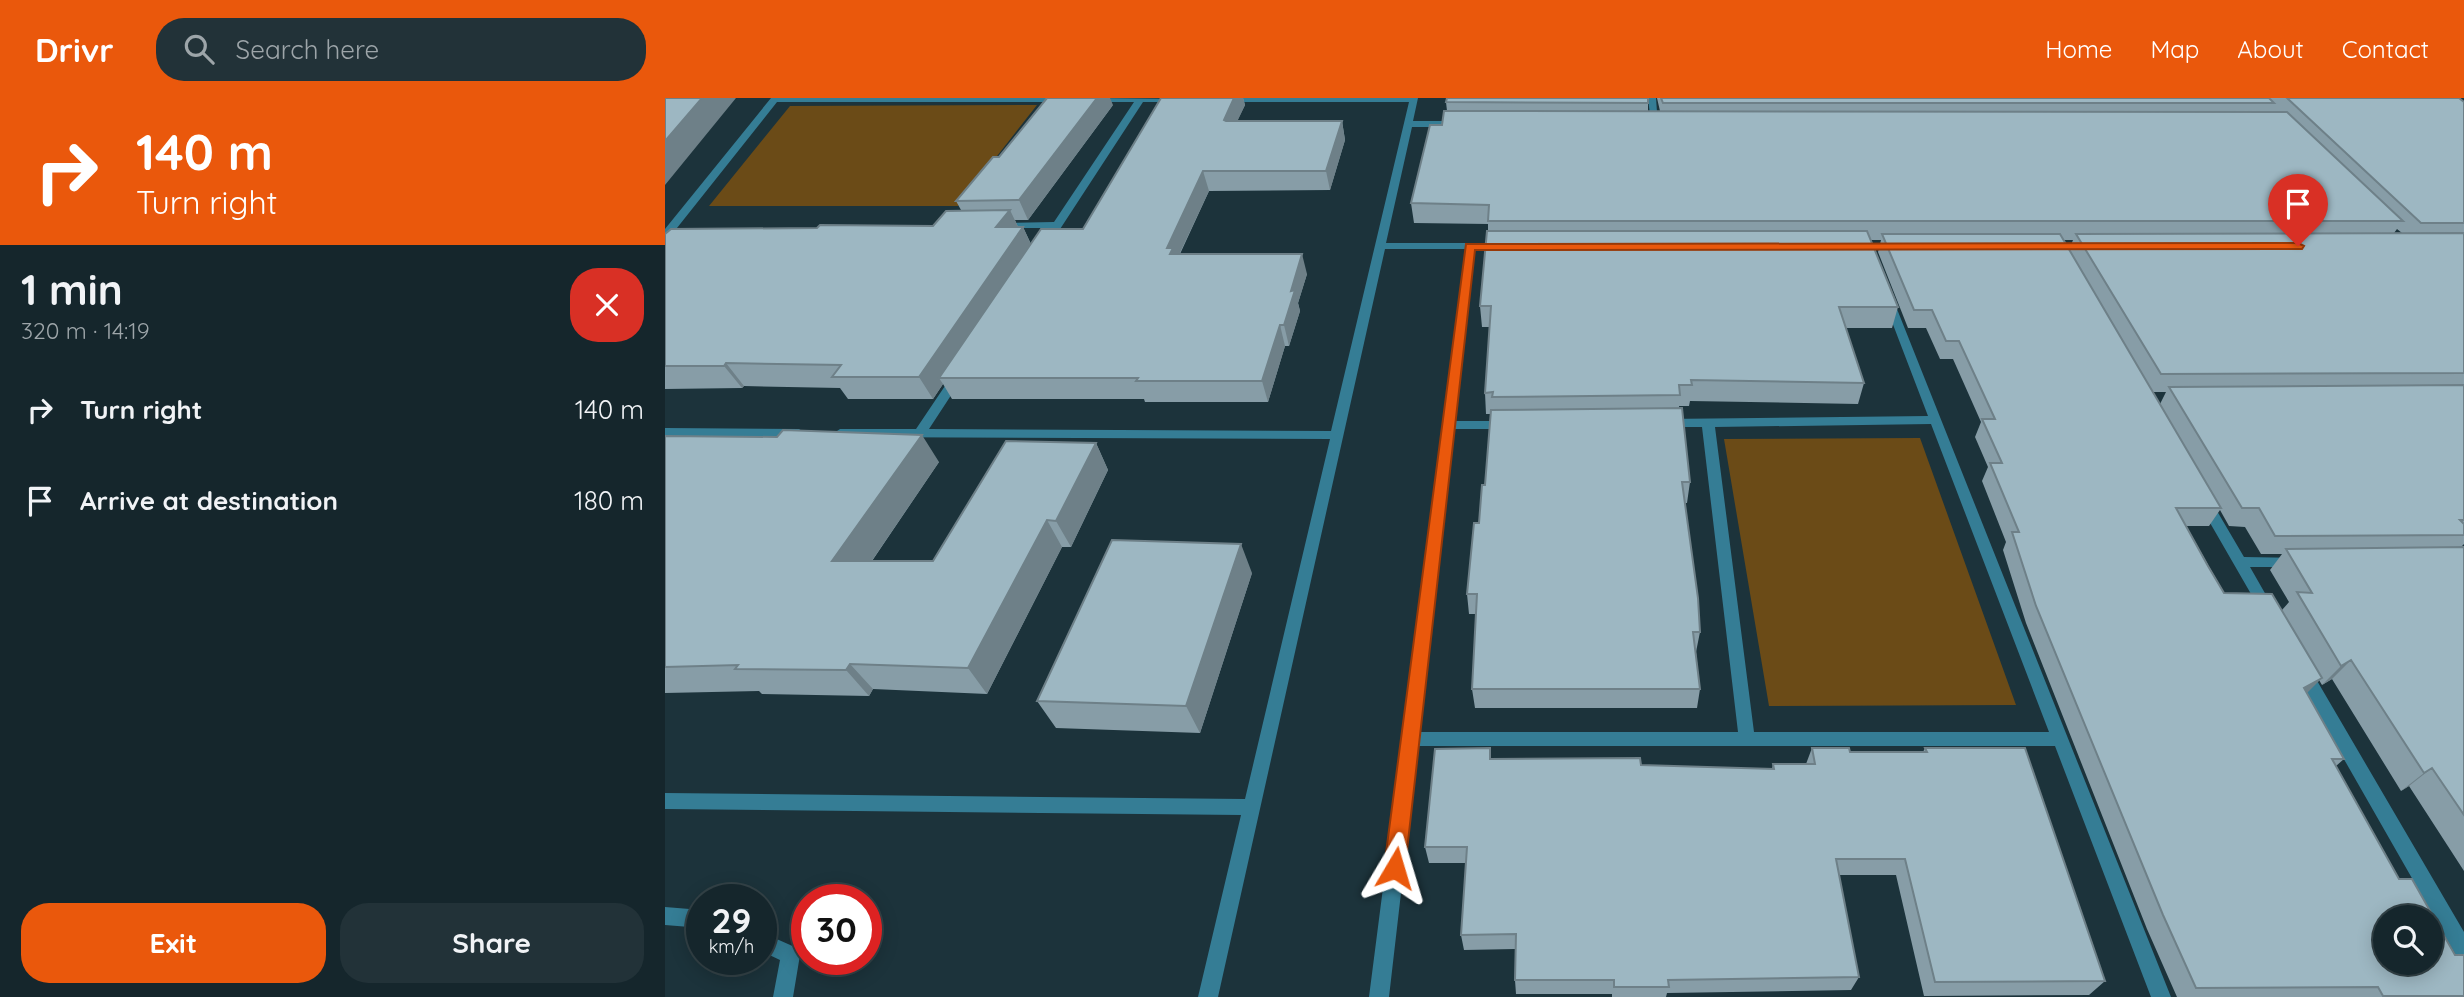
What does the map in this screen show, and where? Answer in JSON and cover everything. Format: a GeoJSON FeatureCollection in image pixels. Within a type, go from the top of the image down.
{"type":"FeatureCollection","features":[{"type":"Feature","properties":{"kind":"street"},"geometry":{"type":"LineString","coordinates":[[667,231],[775,98],[1073,99]]}},
{"type":"Feature","properties":{"kind":"street"},"geometry":{"type":"LineString","coordinates":[[1208,997],[1414,98],[1209,99]]}},
{"type":"Feature","properties":{"kind":"street"},"geometry":{"type":"LineString","coordinates":[[1652,98],[1655,124]]}},
{"type":"Feature","properties":{"kind":"street"},"geometry":{"type":"LineString","coordinates":[[1086,99],[1195,99]]}},
{"type":"Feature","properties":{"kind":"street"},"geometry":{"type":"LineString","coordinates":[[1034,260],[1140,99]]}},
{"type":"Feature","properties":{"kind":"street"},"geometry":{"type":"LineString","coordinates":[[1408,124],[1471,124]]}},
{"type":"Feature","properties":{"kind":"street"},"geometry":{"type":"LineString","coordinates":[[1642,124],[1669,124]]}},
{"type":"Feature","properties":{"kind":"street"},"geometry":{"type":"LineString","coordinates":[[988,226],[1057,225]]}},
{"type":"Feature","properties":{"kind":"street"},"geometry":{"type":"LineString","coordinates":[[667,231],[683,231]]}},
{"type":"Feature","properties":{"kind":"street"},"geometry":{"type":"LineString","coordinates":[[1380,246],[1511,246]]}},
{"type":"Feature","properties":{"kind":"street"},"geometry":{"type":"LineString","coordinates":[[1379,997],[1470,246]]}},
{"type":"Feature","properties":{"kind":"street"},"geometry":{"type":"LineString","coordinates":[[1882,284],[2161,997]]}},
{"type":"Feature","properties":{"kind":"street"},"geometry":{"type":"LineString","coordinates":[[920,433],[966,364]]}},
{"type":"Feature","properties":{"kind":"street"},"geometry":{"type":"LineString","coordinates":[[1653,423],[1936,420]]}},
{"type":"Feature","properties":{"kind":"street"},"geometry":{"type":"LineString","coordinates":[[1708,422],[1747,739]]}},
{"type":"Feature","properties":{"kind":"street"},"geometry":{"type":"LineString","coordinates":[[1448,425],[1516,425]]}},
{"type":"Feature","properties":{"kind":"street"},"geometry":{"type":"LineString","coordinates":[[665,432],[1336,435]]}},
{"type":"Feature","properties":{"kind":"street"},"geometry":{"type":"LineString","coordinates":[[2199,492],[2275,623]]}},
{"type":"Feature","properties":{"kind":"street"},"geometry":{"type":"LineString","coordinates":[[2240,562],[2306,562]]}},
{"type":"Feature","properties":{"kind":"street"},"geometry":{"type":"LineString","coordinates":[[2296,659],[2464,950]]}},
{"type":"Feature","properties":{"kind":"street"},"geometry":{"type":"LineString","coordinates":[[1410,739],[2060,739]]}},
{"type":"Feature","properties":{"kind":"street"},"geometry":{"type":"LineString","coordinates":[[665,801],[1251,807]]}},
{"type":"Feature","properties":{"kind":"street"},"geometry":{"type":"LineString","coordinates":[[665,916],[686,918]]}},
{"type":"Feature","properties":{"kind":"street"},"geometry":{"type":"LineString","coordinates":[[777,949],[790,955],[783,997]]}},
{"type":"Feature","properties":{"kind":"shaded area"},"geometry":{"type":"Polygon","coordinates":[[[1037,105],[958,206],[709,206],[790,106],[1037,105]]]}},
{"type":"Feature","properties":{"kind":"shaded area"},"geometry":{"type":"Polygon","coordinates":[[[1920,438],[2016,705],[1769,706],[1724,439],[1920,438]]]}},
{"type":"Feature","properties":{"kind":"building"},"geometry":{"type":"Polygon","coordinates":[[[665,98],[702,98],[665,141],[665,98]]]}},
{"type":"Feature","properties":{"kind":"building"},"geometry":{"type":"Polygon","coordinates":[[[1047,98],[1097,98],[1019,200],[956,201],[993,157],[999,157],[1047,98]]]}},
{"type":"Feature","properties":{"kind":"building"},"geometry":{"type":"Polygon","coordinates":[[[1161,98],[1234,98],[1224,120],[1226,121],[1342,121],[1326,171],[1203,171],[1167,248],[1173,248],[1170,254],[1302,254],[1284,325],[1280,325],[1262,381],[939,378],[1041,229],[1083,229],[1161,98]]]}},
{"type":"Feature","properties":{"kind":"building"},"geometry":{"type":"Polygon","coordinates":[[[1447,98],[1648,98],[1648,103],[1446,102],[1447,98]]]}},
{"type":"Feature","properties":{"kind":"building"},"geometry":{"type":"Polygon","coordinates":[[[1661,98],[2269,98],[2274,103],[1663,103],[1661,98]]]}},
{"type":"Feature","properties":{"kind":"building"},"geometry":{"type":"Polygon","coordinates":[[[2287,98],[2459,98],[2464,102],[2464,223],[2421,223],[2287,98]]]}},
{"type":"Feature","properties":{"kind":"building"},"geometry":{"type":"Polygon","coordinates":[[[1444,111],[2287,112],[2403,221],[1488,221],[1489,205],[1411,203],[1430,125],[1442,125],[1444,111]]]}},
{"type":"Feature","properties":{"kind":"building"},"geometry":{"type":"Polygon","coordinates":[[[1010,210],[996,227],[1023,227],[919,377],[832,377],[841,365],[726,363],[724,366],[665,366],[665,234],[671,229],[817,228],[820,225],[933,226],[946,211],[1010,210]]]}},
{"type":"Feature","properties":{"kind":"building"},"geometry":{"type":"Polygon","coordinates":[[[1487,231],[1867,231],[1898,307],[1839,307],[1864,383],[1691,380],[1692,385],[1679,385],[1680,395],[1492,397],[1493,392],[1485,393],[1491,306],[1480,306],[1487,231]]]}},
{"type":"Feature","properties":{"kind":"building"},"geometry":{"type":"Polygon","coordinates":[[[2464,233],[2464,373],[2161,374],[2076,234],[2464,233]]]}},
{"type":"Feature","properties":{"kind":"building"},"geometry":{"type":"Polygon","coordinates":[[[1882,234],[2060,234],[2221,508],[2176,508],[2224,593],[2272,594],[2322,678],[2304,688],[2344,759],[2332,759],[2399,879],[2412,879],[2427,905],[2373,905],[2373,975],[2443,975],[2443,934],[2455,955],[2464,955],[2464,996],[2383,996],[2378,987],[2196,988],[2163,915],[2036,606],[2012,532],[2019,532],[1990,463],[2002,463],[1982,419],[1995,419],[1959,341],[1946,341],[1932,310],[1914,310],[1882,234]]]}},
{"type":"Feature","properties":{"kind":"building"},"geometry":{"type":"Polygon","coordinates":[[[2464,385],[2464,520],[2460,520],[2464,524],[2464,535],[2275,536],[2259,508],[2242,508],[2169,387],[2464,385]]]}},
{"type":"Feature","properties":{"kind":"building"},"geometry":{"type":"Polygon","coordinates":[[[1682,408],[1690,482],[1682,482],[1698,598],[1700,632],[1693,632],[1700,689],[1472,689],[1477,594],[1467,594],[1474,523],[1479,523],[1482,485],[1485,485],[1491,410],[1682,408]]]}},
{"type":"Feature","properties":{"kind":"building"},"geometry":{"type":"Polygon","coordinates":[[[783,430],[922,435],[832,561],[933,561],[1006,441],[1096,443],[1056,521],[1047,520],[968,668],[850,664],[846,670],[735,669],[738,665],[665,667],[665,436],[777,437],[783,430]]]}},
{"type":"Feature","properties":{"kind":"building"},"geometry":{"type":"Polygon","coordinates":[[[1112,540],[1241,544],[1186,706],[1037,701],[1112,540]]]}},
{"type":"Feature","properties":{"kind":"building"},"geometry":{"type":"Polygon","coordinates":[[[2464,547],[2464,815],[2432,768],[2424,773],[2351,660],[2341,666],[2297,592],[2312,593],[2286,549],[2464,547]]]}},
{"type":"Feature","properties":{"kind":"building"},"geometry":{"type":"Polygon","coordinates":[[[1490,748],[1490,759],[1640,758],[1641,765],[1774,769],[1773,764],[1815,764],[1812,748],[1849,748],[1850,752],[1927,752],[1925,748],[2025,748],[2105,981],[1935,982],[1905,859],[1836,859],[1859,977],[1668,980],[1669,987],[1614,987],[1614,980],[1515,980],[1516,934],[1461,935],[1467,847],[1425,847],[1435,749],[1490,748]]]}},
{"type":"Feature","properties":{"kind":"route"},"geometry":{"type":"LineString","coordinates":[[1395,868],[1470,246],[2298,246]]}}]}
